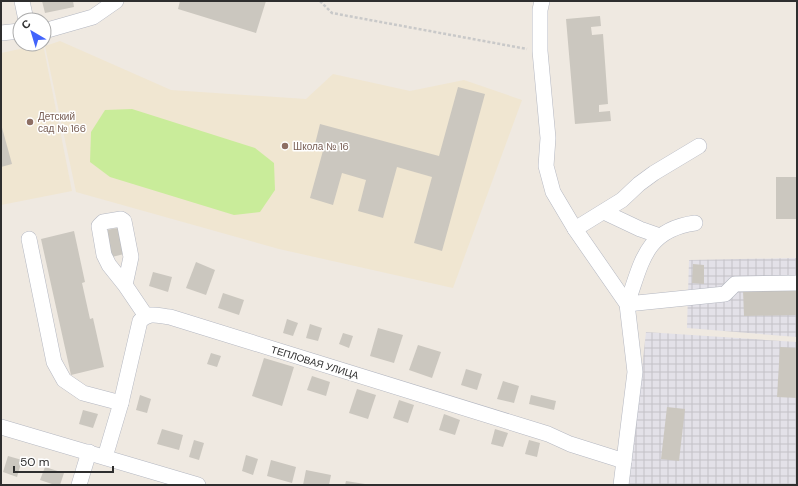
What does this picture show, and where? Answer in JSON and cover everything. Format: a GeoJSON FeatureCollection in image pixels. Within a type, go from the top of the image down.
{"type":"FeatureCollection","features":[{"type":"Feature","properties":{"kind":"street"},"geometry":{"type":"LineString","coordinates":[[22,1],[24,12]]}},
{"type":"Feature","properties":{"kind":"street"},"geometry":{"type":"LineString","coordinates":[[52,29],[94,17],[116,1]]}},
{"type":"Feature","properties":{"kind":"street"},"geometry":{"type":"LineString","coordinates":[[542,1],[540,10],[540,51],[548,138],[546,166],[553,192],[575,229],[627,304]]}},
{"type":"Feature","properties":{"kind":"street"},"geometry":{"type":"LineString","coordinates":[[1,33],[12,32]]}},
{"type":"Feature","properties":{"kind":"street"},"geometry":{"type":"LineString","coordinates":[[575,229],[622,200],[639,184],[654,173],[699,146]]}},
{"type":"Feature","properties":{"kind":"street"},"geometry":{"type":"LineString","coordinates":[[604,212],[640,229],[660,236]]}},
{"type":"Feature","properties":{"kind":"street"},"geometry":{"type":"LineString","coordinates":[[621,485],[634,372],[627,304],[646,253],[655,240],[676,227],[695,223]]}},
{"type":"Feature","properties":{"kind":"street"},"geometry":{"type":"LineString","coordinates":[[29,239],[54,362],[64,380],[83,393],[121,404]]}},
{"type":"Feature","properties":{"kind":"street"},"geometry":{"type":"LineString","coordinates":[[627,304],[726,294],[735,284],[797,283]]}},
{"type":"Feature","properties":{"kind":"street"},"geometry":{"type":"LineString","coordinates":[[105,457],[121,404],[140,321],[146,316],[125,285]]}},
{"type":"Feature","properties":{"kind":"street","name":"ТЕПЛОВАЯ УЛИЦА"},"geometry":{"type":"LineString","coordinates":[[146,316],[150,315],[178,319],[548,434],[570,444],[624,462]]}},
{"type":"Feature","properties":{"kind":"street"},"geometry":{"type":"LineString","coordinates":[[1,427],[198,485]]}},
{"type":"Feature","properties":{"kind":"street"},"geometry":{"type":"LineString","coordinates":[[79,485],[89,452]]}},
{"type":"Feature","properties":{"kind":"path"},"geometry":{"type":"LineString","coordinates":[[320,1],[332,13],[540,51]]}},
{"type":"Feature","properties":{"kind":"shaded area","name":"Школа № 16"},"geometry":{"type":"Polygon","coordinates":[[[60,41],[171,90],[306,99],[333,74],[410,91],[464,80],[522,100],[453,288],[279,249],[76,192],[46,52],[52,52],[52,44],[60,41]]]}},
{"type":"Feature","properties":{"kind":"shaded area","name":"Детский сад № 166"},"geometry":{"type":"Polygon","coordinates":[[[12,51],[12,52],[45,52],[72,191],[1,205],[1,53],[12,51]]]}},
{"type":"Feature","properties":{"kind":"shaded area"},"geometry":{"type":"Polygon","coordinates":[[[797,258],[797,337],[687,328],[689,260],[797,258]]]}},
{"type":"Feature","properties":{"kind":"shaded area"},"geometry":{"type":"Polygon","coordinates":[[[646,332],[797,342],[797,485],[629,485],[646,332]]]}},
{"type":"Feature","properties":{"kind":"green space"},"geometry":{"type":"Polygon","coordinates":[[[132,109],[255,148],[274,163],[275,190],[260,212],[234,215],[110,177],[90,162],[91,132],[105,110],[132,109]]]}},
{"type":"Feature","properties":{"kind":"building"},"geometry":{"type":"Polygon","coordinates":[[[42,1],[73,1],[74,7],[45,12],[42,1]]]}},
{"type":"Feature","properties":{"kind":"building"},"geometry":{"type":"Polygon","coordinates":[[[180,1],[266,1],[256,33],[178,9],[180,1]]]}},
{"type":"Feature","properties":{"kind":"building"},"geometry":{"type":"Polygon","coordinates":[[[600,16],[601,26],[591,27],[592,35],[603,34],[608,104],[599,105],[599,112],[610,111],[611,121],[575,124],[566,19],[600,16]]]}},
{"type":"Feature","properties":{"kind":"building"},"geometry":{"type":"Polygon","coordinates":[[[458,87],[485,94],[442,251],[414,243],[432,177],[397,167],[383,218],[358,211],[366,180],[342,173],[333,205],[310,198],[324,147],[315,144],[320,124],[439,156],[458,87]]]}},
{"type":"Feature","properties":{"kind":"building"},"geometry":{"type":"Polygon","coordinates":[[[1,124],[12,164],[1,167],[1,124]]]}},
{"type":"Feature","properties":{"kind":"building"},"geometry":{"type":"Polygon","coordinates":[[[776,177],[797,177],[797,219],[776,219],[776,177]]]}},
{"type":"Feature","properties":{"kind":"building"},"geometry":{"type":"Polygon","coordinates":[[[118,228],[124,254],[112,257],[106,230],[118,228]]]}},
{"type":"Feature","properties":{"kind":"building"},"geometry":{"type":"Polygon","coordinates":[[[74,231],[85,282],[82,283],[90,319],[93,318],[104,367],[71,375],[41,239],[74,231]]]}},
{"type":"Feature","properties":{"kind":"building"},"geometry":{"type":"Polygon","coordinates":[[[196,262],[215,270],[206,295],[186,288],[196,262]]]}},
{"type":"Feature","properties":{"kind":"building"},"geometry":{"type":"Polygon","coordinates":[[[693,264],[704,265],[704,284],[692,283],[693,264]]]}},
{"type":"Feature","properties":{"kind":"building"},"geometry":{"type":"Polygon","coordinates":[[[153,272],[172,277],[168,292],[149,286],[153,272]]]}},
{"type":"Feature","properties":{"kind":"building"},"geometry":{"type":"Polygon","coordinates":[[[797,288],[797,315],[744,316],[743,290],[797,288]]]}},
{"type":"Feature","properties":{"kind":"building"},"geometry":{"type":"Polygon","coordinates":[[[223,293],[244,300],[239,315],[218,308],[223,293]]]}},
{"type":"Feature","properties":{"kind":"building"},"geometry":{"type":"Polygon","coordinates":[[[287,319],[298,323],[293,336],[283,333],[287,319]]]}},
{"type":"Feature","properties":{"kind":"building"},"geometry":{"type":"Polygon","coordinates":[[[310,324],[322,328],[318,341],[306,338],[310,324]]]}},
{"type":"Feature","properties":{"kind":"building"},"geometry":{"type":"Polygon","coordinates":[[[378,328],[403,335],[394,363],[370,356],[378,328]]]}},
{"type":"Feature","properties":{"kind":"building"},"geometry":{"type":"Polygon","coordinates":[[[343,333],[353,336],[349,348],[339,344],[343,333]]]}},
{"type":"Feature","properties":{"kind":"building"},"geometry":{"type":"Polygon","coordinates":[[[418,345],[441,352],[432,378],[409,370],[418,345]]]}},
{"type":"Feature","properties":{"kind":"building"},"geometry":{"type":"Polygon","coordinates":[[[780,347],[797,348],[797,398],[777,397],[780,347]]]}},
{"type":"Feature","properties":{"kind":"building"},"geometry":{"type":"Polygon","coordinates":[[[211,353],[221,356],[217,367],[207,364],[211,353]]]}},
{"type":"Feature","properties":{"kind":"building"},"geometry":{"type":"Polygon","coordinates":[[[264,358],[294,367],[282,406],[252,396],[264,358]]]}},
{"type":"Feature","properties":{"kind":"building"},"geometry":{"type":"Polygon","coordinates":[[[466,369],[482,374],[477,390],[461,385],[466,369]]]}},
{"type":"Feature","properties":{"kind":"building"},"geometry":{"type":"Polygon","coordinates":[[[312,376],[330,382],[326,396],[307,390],[312,376]]]}},
{"type":"Feature","properties":{"kind":"building"},"geometry":{"type":"Polygon","coordinates":[[[503,381],[519,386],[514,403],[497,399],[503,381]]]}},
{"type":"Feature","properties":{"kind":"building"},"geometry":{"type":"Polygon","coordinates":[[[357,389],[376,395],[368,419],[349,413],[357,389]]]}},
{"type":"Feature","properties":{"kind":"building"},"geometry":{"type":"Polygon","coordinates":[[[140,395],[151,399],[147,413],[136,410],[140,395]]]}},
{"type":"Feature","properties":{"kind":"building"},"geometry":{"type":"Polygon","coordinates":[[[531,395],[556,401],[554,410],[529,404],[531,395]]]}},
{"type":"Feature","properties":{"kind":"building"},"geometry":{"type":"Polygon","coordinates":[[[399,400],[414,405],[408,423],[393,418],[399,400]]]}},
{"type":"Feature","properties":{"kind":"building"},"geometry":{"type":"Polygon","coordinates":[[[667,407],[685,409],[679,461],[661,459],[667,407]]]}},
{"type":"Feature","properties":{"kind":"building"},"geometry":{"type":"Polygon","coordinates":[[[83,410],[98,414],[93,428],[79,424],[83,410]]]}},
{"type":"Feature","properties":{"kind":"building"},"geometry":{"type":"Polygon","coordinates":[[[444,414],[460,420],[455,435],[439,430],[444,414]]]}},
{"type":"Feature","properties":{"kind":"building"},"geometry":{"type":"Polygon","coordinates":[[[162,429],[183,435],[179,450],[157,444],[162,429]]]}},
{"type":"Feature","properties":{"kind":"building"},"geometry":{"type":"Polygon","coordinates":[[[495,429],[508,433],[503,447],[491,444],[495,429]]]}},
{"type":"Feature","properties":{"kind":"building"},"geometry":{"type":"Polygon","coordinates":[[[194,440],[204,443],[199,460],[189,457],[194,440]]]}},
{"type":"Feature","properties":{"kind":"building"},"geometry":{"type":"Polygon","coordinates":[[[529,440],[540,443],[537,457],[525,454],[529,440]]]}},
{"type":"Feature","properties":{"kind":"building"},"geometry":{"type":"Polygon","coordinates":[[[246,455],[258,459],[253,475],[242,471],[246,455]]]}},
{"type":"Feature","properties":{"kind":"building"},"geometry":{"type":"Polygon","coordinates":[[[8,456],[22,460],[17,477],[3,472],[8,456]]]}},
{"type":"Feature","properties":{"kind":"building"},"geometry":{"type":"Polygon","coordinates":[[[271,460],[296,467],[292,483],[267,476],[271,460]]]}},
{"type":"Feature","properties":{"kind":"building"},"geometry":{"type":"Polygon","coordinates":[[[45,467],[64,473],[60,485],[55,485],[40,480],[45,467]]]}},
{"type":"Feature","properties":{"kind":"building"},"geometry":{"type":"Polygon","coordinates":[[[306,470],[331,475],[329,485],[303,485],[306,470]]]}},
{"type":"Feature","properties":{"kind":"building"},"geometry":{"type":"Polygon","coordinates":[[[346,481],[365,484],[365,485],[345,485],[346,481]]]}},
{"type":"Feature","properties":{"kind":"place","name":"Детский сад № 166"},"geometry":{"type":"Point","coordinates":[30,122]}},
{"type":"Feature","properties":{"kind":"place","name":"Школа № 16"},"geometry":{"type":"Point","coordinates":[285,146]}}]}
